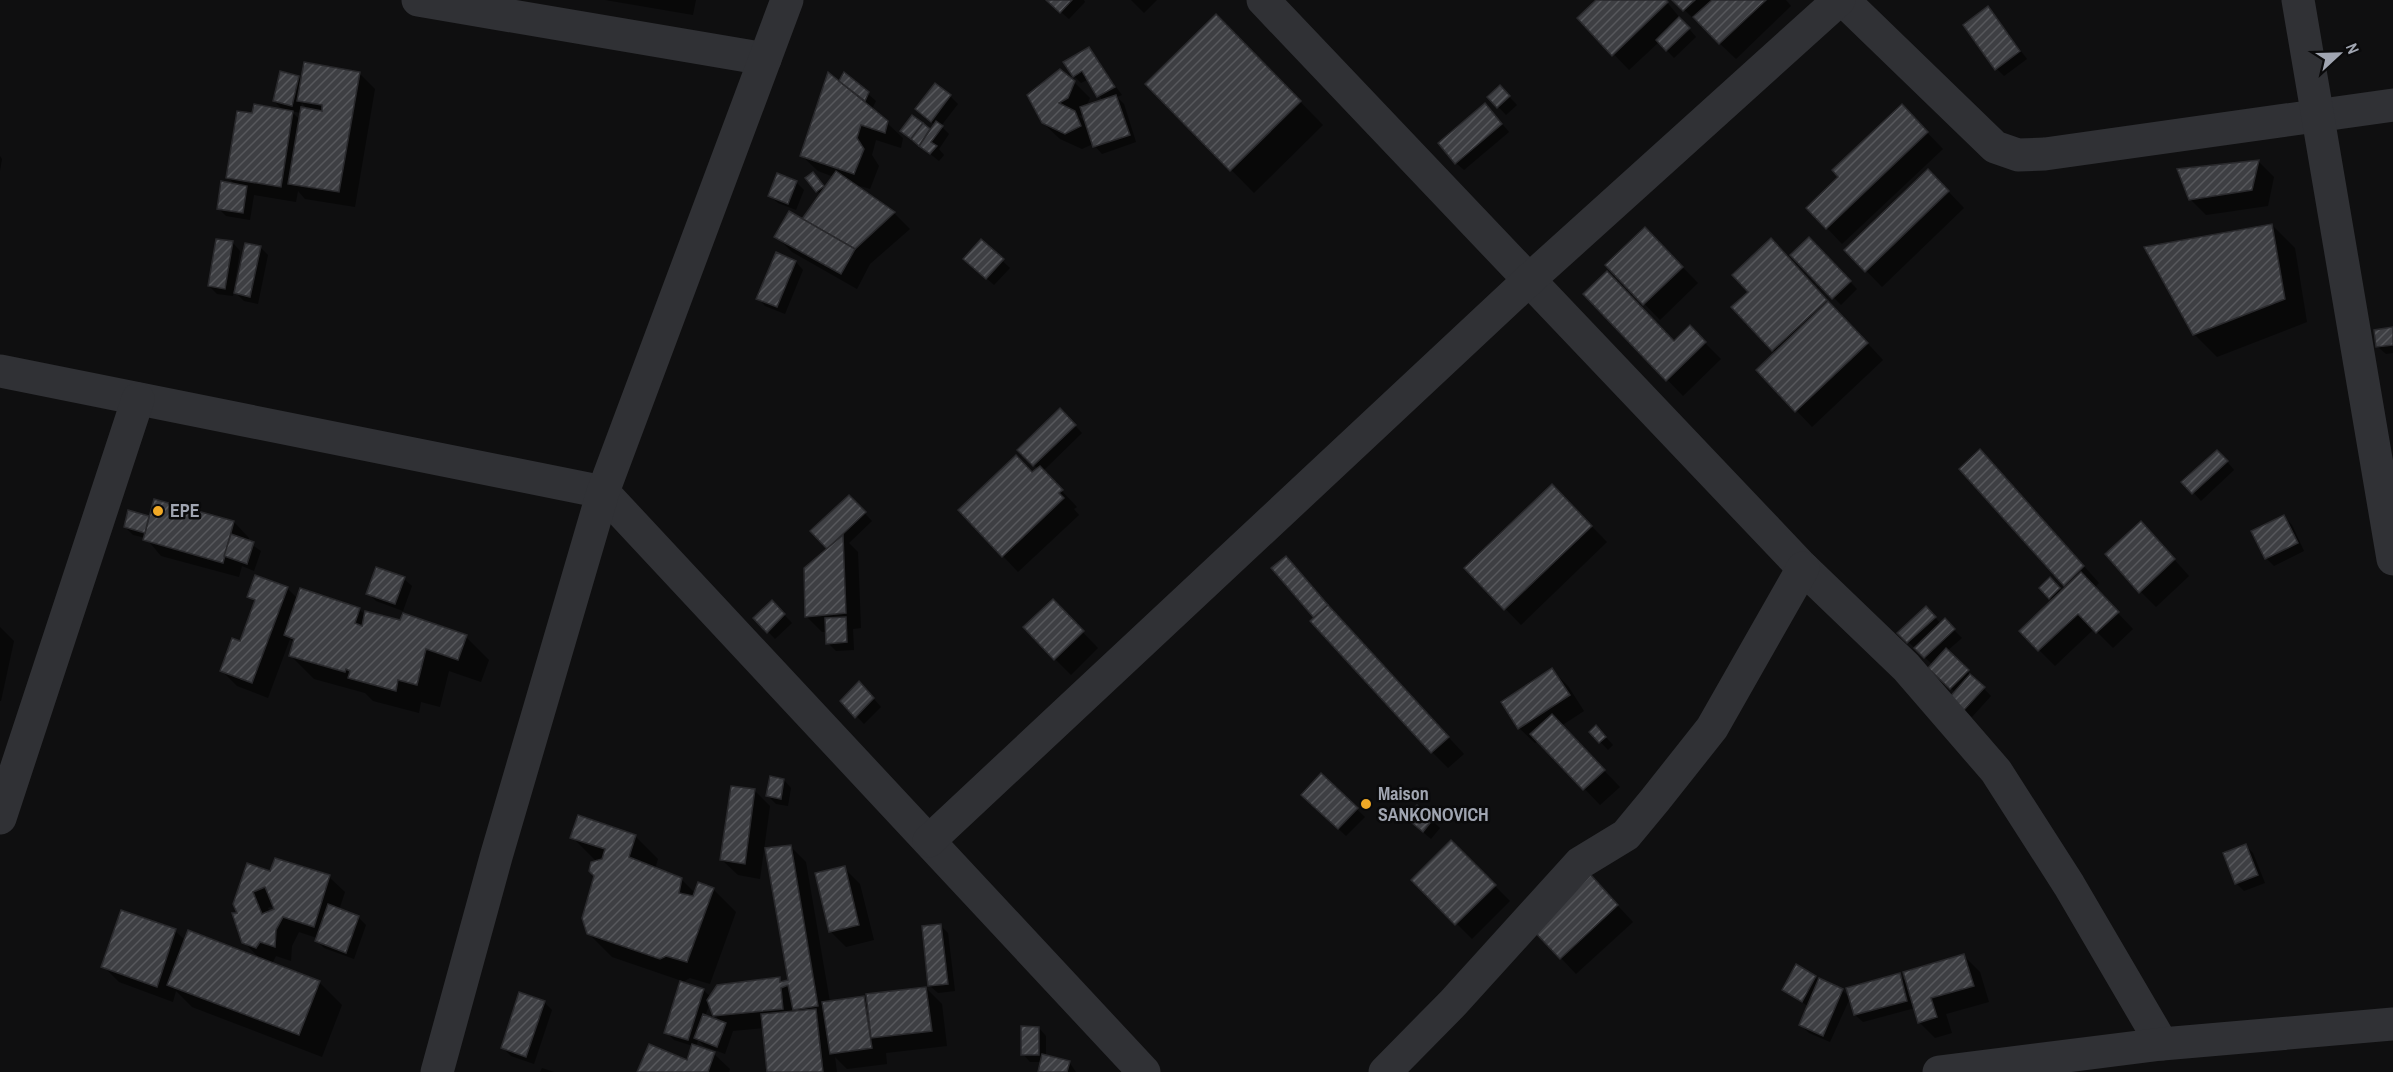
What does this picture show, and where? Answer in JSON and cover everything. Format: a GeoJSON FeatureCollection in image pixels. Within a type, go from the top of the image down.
{"type":"FeatureCollection","features":[{"type":"Feature","properties":{"kind":"street"},"geometry":{"type":"LineString","coordinates":[[418,0],[765,59]]}},
{"type":"Feature","properties":{"kind":"street"},"geometry":{"type":"LineString","coordinates":[[437,1072],[496,857],[603,492],[787,0]]}},
{"type":"Feature","properties":{"kind":"street"},"geometry":{"type":"LineString","coordinates":[[1263,0],[1803,568],[1906,667],[1996,771],[2069,885],[2162,1044]]}},
{"type":"Feature","properties":{"kind":"street"},"geometry":{"type":"LineString","coordinates":[[928,841],[1530,279],[1839,0]]}},
{"type":"Feature","properties":{"kind":"street"},"geometry":{"type":"LineString","coordinates":[[1843,0],[1995,147],[2018,154],[2045,154],[2393,105]]}},
{"type":"Feature","properties":{"kind":"street"},"geometry":{"type":"LineString","coordinates":[[2298,0],[2316,117],[2393,559]]}},
{"type":"Feature","properties":{"kind":"street"},"geometry":{"type":"LineString","coordinates":[[0,371],[603,492],[1144,1072]]}},
{"type":"Feature","properties":{"kind":"street"},"geometry":{"type":"LineString","coordinates":[[0,819],[138,399]]}},
{"type":"Feature","properties":{"kind":"street"},"geometry":{"type":"LineString","coordinates":[[1385,1072],[1453,1003],[1580,863],[1626,835],[1712,728],[1803,568]]}},
{"type":"Feature","properties":{"kind":"street"},"geometry":{"type":"LineString","coordinates":[[1939,1072],[2162,1044],[2393,1024]]}},
{"type":"Feature","properties":{"kind":"building"},"geometry":{"type":"Polygon","coordinates":[[[1046,0],[1072,0],[1060,13],[1046,0]]]}},
{"type":"Feature","properties":{"kind":"building"},"geometry":{"type":"Polygon","coordinates":[[[1596,0],[1666,0],[1668,2],[1612,56],[1577,18],[1596,0]]]}},
{"type":"Feature","properties":{"kind":"building"},"geometry":{"type":"Polygon","coordinates":[[[1672,0],[1695,0],[1683,11],[1672,0]]]}},
{"type":"Feature","properties":{"kind":"building"},"geometry":{"type":"Polygon","coordinates":[[[1712,0],[1766,0],[1719,44],[1693,17],[1712,0]]]}},
{"type":"Feature","properties":{"kind":"building"},"geometry":{"type":"Polygon","coordinates":[[[1988,6],[2020,51],[1995,70],[1963,25],[1988,6]]]}},
{"type":"Feature","properties":{"kind":"building"},"geometry":{"type":"Polygon","coordinates":[[[1216,14],[1301,101],[1230,171],[1145,84],[1216,14]]]}},
{"type":"Feature","properties":{"kind":"building"},"geometry":{"type":"Polygon","coordinates":[[[1679,17],[1690,28],[1666,51],[1656,40],[1679,17]]]}},
{"type":"Feature","properties":{"kind":"building"},"geometry":{"type":"Polygon","coordinates":[[[1089,47],[1115,87],[1097,97],[1082,71],[1073,77],[1063,62],[1089,47]]]}},
{"type":"Feature","properties":{"kind":"building"},"geometry":{"type":"Polygon","coordinates":[[[304,62],[360,72],[339,192],[288,184],[301,107],[322,111],[322,105],[297,101],[304,62]]]}},
{"type":"Feature","properties":{"kind":"building"},"geometry":{"type":"Polygon","coordinates":[[[1060,69],[1075,81],[1068,98],[1059,103],[1075,111],[1081,126],[1065,134],[1042,123],[1027,95],[1060,69]]]}},
{"type":"Feature","properties":{"kind":"building"},"geometry":{"type":"Polygon","coordinates":[[[280,71],[299,76],[292,106],[273,101],[280,71]]]}},
{"type":"Feature","properties":{"kind":"building"},"geometry":{"type":"Polygon","coordinates":[[[828,72],[888,121],[885,133],[861,125],[857,138],[864,149],[854,174],[800,156],[828,72]]]}},
{"type":"Feature","properties":{"kind":"building"},"geometry":{"type":"Polygon","coordinates":[[[844,72],[869,92],[865,101],[839,81],[844,72]]]}},
{"type":"Feature","properties":{"kind":"building"},"geometry":{"type":"Polygon","coordinates":[[[935,83],[951,95],[931,122],[915,109],[935,83]]]}},
{"type":"Feature","properties":{"kind":"building"},"geometry":{"type":"Polygon","coordinates":[[[1500,85],[1510,96],[1497,108],[1487,97],[1500,85]]]}},
{"type":"Feature","properties":{"kind":"building"},"geometry":{"type":"Polygon","coordinates":[[[1116,95],[1130,135],[1093,147],[1080,107],[1116,95]]]}},
{"type":"Feature","properties":{"kind":"building"},"geometry":{"type":"Polygon","coordinates":[[[1485,103],[1502,124],[1455,164],[1438,143],[1485,103]]]}},
{"type":"Feature","properties":{"kind":"building"},"geometry":{"type":"Polygon","coordinates":[[[254,104],[293,111],[281,187],[226,178],[237,111],[252,113],[254,104]]]}},
{"type":"Feature","properties":{"kind":"building"},"geometry":{"type":"Polygon","coordinates":[[[1902,104],[1928,132],[1826,229],[1806,208],[1838,177],[1832,170],[1902,104]]]}},
{"type":"Feature","properties":{"kind":"building"},"geometry":{"type":"Polygon","coordinates":[[[912,115],[923,123],[911,139],[900,131],[912,115]]]}},
{"type":"Feature","properties":{"kind":"building"},"geometry":{"type":"Polygon","coordinates":[[[936,121],[943,126],[931,142],[937,146],[930,154],[919,146],[936,121]]]}},
{"type":"Feature","properties":{"kind":"building"},"geometry":{"type":"Polygon","coordinates":[[[923,123],[930,129],[919,146],[911,139],[923,123]]]}},
{"type":"Feature","properties":{"kind":"building"},"geometry":{"type":"Polygon","coordinates":[[[2259,160],[2252,190],[2189,200],[2177,169],[2259,160]]]}},
{"type":"Feature","properties":{"kind":"building"},"geometry":{"type":"Polygon","coordinates":[[[1928,169],[1949,191],[1865,272],[1844,250],[1928,169]]]}},
{"type":"Feature","properties":{"kind":"building"},"geometry":{"type":"Polygon","coordinates":[[[836,171],[895,212],[855,249],[802,219],[836,171]]]}},
{"type":"Feature","properties":{"kind":"building"},"geometry":{"type":"Polygon","coordinates":[[[813,172],[824,186],[816,192],[805,178],[813,172]]]}},
{"type":"Feature","properties":{"kind":"building"},"geometry":{"type":"Polygon","coordinates":[[[777,173],[797,181],[788,204],[768,196],[777,173]]]}},
{"type":"Feature","properties":{"kind":"building"},"geometry":{"type":"Polygon","coordinates":[[[221,181],[247,186],[243,213],[217,209],[221,181]]]}},
{"type":"Feature","properties":{"kind":"building"},"geometry":{"type":"Polygon","coordinates":[[[789,211],[855,249],[841,274],[774,237],[789,211]]]}},
{"type":"Feature","properties":{"kind":"building"},"geometry":{"type":"Polygon","coordinates":[[[2272,224],[2285,299],[2193,335],[2144,247],[2272,224]]]}},
{"type":"Feature","properties":{"kind":"building"},"geometry":{"type":"Polygon","coordinates":[[[1645,227],[1683,267],[1643,305],[1605,265],[1645,227]]]}},
{"type":"Feature","properties":{"kind":"building"},"geometry":{"type":"Polygon","coordinates":[[[1809,237],[1851,281],[1832,299],[1790,255],[1809,237]]]}},
{"type":"Feature","properties":{"kind":"building"},"geometry":{"type":"Polygon","coordinates":[[[1771,238],[1827,300],[1772,351],[1731,307],[1748,292],[1732,275],[1771,238]]]}},
{"type":"Feature","properties":{"kind":"building"},"geometry":{"type":"Polygon","coordinates":[[[216,239],[233,241],[225,289],[208,286],[216,239]]]}},
{"type":"Feature","properties":{"kind":"building"},"geometry":{"type":"Polygon","coordinates":[[[981,239],[1004,259],[986,279],[963,259],[981,239]]]}},
{"type":"Feature","properties":{"kind":"building"},"geometry":{"type":"Polygon","coordinates":[[[245,243],[261,246],[250,297],[234,293],[245,243]]]}},
{"type":"Feature","properties":{"kind":"building"},"geometry":{"type":"Polygon","coordinates":[[[776,252],[796,261],[777,307],[756,299],[776,252]]]}},
{"type":"Feature","properties":{"kind":"building"},"geometry":{"type":"Polygon","coordinates":[[[1607,271],[1674,341],[1690,325],[1706,342],[1666,381],[1583,294],[1607,271]]]}},
{"type":"Feature","properties":{"kind":"building"},"geometry":{"type":"Polygon","coordinates":[[[1828,301],[1868,343],[1795,412],[1756,370],[1828,301]]]}},
{"type":"Feature","properties":{"kind":"building"},"geometry":{"type":"Polygon","coordinates":[[[2393,327],[2393,345],[2376,347],[2374,330],[2393,327]]]}},
{"type":"Feature","properties":{"kind":"building"},"geometry":{"type":"Polygon","coordinates":[[[1060,408],[1076,425],[1033,466],[1017,450],[1060,408]]]}},
{"type":"Feature","properties":{"kind":"building"},"geometry":{"type":"Polygon","coordinates":[[[1980,449],[2084,566],[2064,586],[1959,469],[1980,449]]]}},
{"type":"Feature","properties":{"kind":"building"},"geometry":{"type":"Polygon","coordinates":[[[2217,450],[2228,461],[2192,494],[2181,482],[2217,450]]]}},
{"type":"Feature","properties":{"kind":"building"},"geometry":{"type":"Polygon","coordinates":[[[1016,455],[1032,472],[1040,466],[1063,490],[1059,493],[1064,498],[1002,557],[958,510],[1016,455]]]}},
{"type":"Feature","properties":{"kind":"building"},"geometry":{"type":"Polygon","coordinates":[[[1552,484],[1592,526],[1504,610],[1464,568],[1552,484]]]}},
{"type":"Feature","properties":{"kind":"building"},"geometry":{"type":"Polygon","coordinates":[[[849,495],[866,512],[827,549],[810,531],[849,495]]]}},
{"type":"Feature","properties":{"kind":"building"},"geometry":{"type":"Polygon","coordinates":[[[154,499],[234,521],[223,563],[143,540],[154,499]]]}},
{"type":"Feature","properties":{"kind":"building"},"geometry":{"type":"Polygon","coordinates":[[[128,510],[149,516],[145,533],[124,527],[128,510]]]}},
{"type":"Feature","properties":{"kind":"building"},"geometry":{"type":"Polygon","coordinates":[[[2284,515],[2298,543],[2265,559],[2251,531],[2284,515]]]}},
{"type":"Feature","properties":{"kind":"building"},"geometry":{"type":"Polygon","coordinates":[[[2141,521],[2175,559],[2139,593],[2105,554],[2141,521]]]}},
{"type":"Feature","properties":{"kind":"building"},"geometry":{"type":"Polygon","coordinates":[[[231,534],[254,542],[247,564],[224,556],[231,534]]]}},
{"type":"Feature","properties":{"kind":"building"},"geometry":{"type":"Polygon","coordinates":[[[843,535],[846,613],[805,617],[804,568],[843,535]]]}},
{"type":"Feature","properties":{"kind":"building"},"geometry":{"type":"Polygon","coordinates":[[[1286,556],[1328,605],[1314,618],[1271,568],[1286,556]]]}},
{"type":"Feature","properties":{"kind":"building"},"geometry":{"type":"Polygon","coordinates":[[[376,567],[405,577],[395,604],[366,594],[376,567]]]}},
{"type":"Feature","properties":{"kind":"building"},"geometry":{"type":"Polygon","coordinates":[[[2081,572],[2119,612],[2096,633],[2078,614],[2038,651],[2019,631],[2081,572]]]}},
{"type":"Feature","properties":{"kind":"building"},"geometry":{"type":"Polygon","coordinates":[[[255,575],[288,587],[252,683],[220,671],[232,638],[240,641],[255,600],[247,597],[255,575]]]}},
{"type":"Feature","properties":{"kind":"building"},"geometry":{"type":"Polygon","coordinates":[[[2050,577],[2060,588],[2049,599],[2039,588],[2050,577]]]}},
{"type":"Feature","properties":{"kind":"building"},"geometry":{"type":"Polygon","coordinates":[[[300,588],[360,608],[355,623],[362,626],[365,611],[400,620],[403,613],[467,635],[458,660],[426,649],[417,685],[398,680],[396,691],[348,678],[350,671],[346,669],[345,672],[289,656],[294,639],[284,635],[300,588]]]}},
{"type":"Feature","properties":{"kind":"building"},"geometry":{"type":"Polygon","coordinates":[[[1053,599],[1084,631],[1054,660],[1023,627],[1053,599]]]}},
{"type":"Feature","properties":{"kind":"building"},"geometry":{"type":"Polygon","coordinates":[[[772,600],[785,614],[767,633],[753,618],[772,600]]]}},
{"type":"Feature","properties":{"kind":"building"},"geometry":{"type":"Polygon","coordinates":[[[1328,605],[1449,737],[1431,753],[1310,621],[1328,605]]]}},
{"type":"Feature","properties":{"kind":"building"},"geometry":{"type":"Polygon","coordinates":[[[1926,606],[1936,617],[1907,643],[1897,633],[1926,606]]]}},
{"type":"Feature","properties":{"kind":"building"},"geometry":{"type":"Polygon","coordinates":[[[846,617],[847,642],[826,644],[825,618],[846,617]]]}},
{"type":"Feature","properties":{"kind":"building"},"geometry":{"type":"Polygon","coordinates":[[[1945,618],[1955,629],[1924,658],[1914,648],[1945,618]]]}},
{"type":"Feature","properties":{"kind":"building"},"geometry":{"type":"Polygon","coordinates":[[[1946,648],[1969,670],[1950,689],[1928,668],[1946,648]]]}},
{"type":"Feature","properties":{"kind":"building"},"geometry":{"type":"Polygon","coordinates":[[[1552,668],[1570,695],[1518,729],[1501,702],[1552,668]]]}},
{"type":"Feature","properties":{"kind":"building"},"geometry":{"type":"Polygon","coordinates":[[[1970,674],[1985,687],[1963,711],[1949,698],[1970,674]]]}},
{"type":"Feature","properties":{"kind":"building"},"geometry":{"type":"Polygon","coordinates":[[[859,681],[874,698],[855,718],[840,701],[859,681]]]}},
{"type":"Feature","properties":{"kind":"building"},"geometry":{"type":"Polygon","coordinates":[[[1552,714],[1605,770],[1583,790],[1530,734],[1552,714]]]}},
{"type":"Feature","properties":{"kind":"building"},"geometry":{"type":"Polygon","coordinates":[[[1596,725],[1606,737],[1599,743],[1589,732],[1596,725]]]}},
{"type":"Feature","properties":{"kind":"building"},"geometry":{"type":"Polygon","coordinates":[[[1321,773],[1358,808],[1338,829],[1301,795],[1321,773]]]}},
{"type":"Feature","properties":{"kind":"building"},"geometry":{"type":"Polygon","coordinates":[[[770,776],[784,779],[781,799],[766,796],[770,776]]]}},
{"type":"Feature","properties":{"kind":"building"},"geometry":{"type":"Polygon","coordinates":[[[731,786],[755,789],[745,864],[720,860],[731,786]]]}},
{"type":"Feature","properties":{"kind":"building"},"geometry":{"type":"Polygon","coordinates":[[[1417,805],[1433,819],[1423,832],[1406,818],[1417,805]]]}},
{"type":"Feature","properties":{"kind":"building"},"geometry":{"type":"Polygon","coordinates":[[[578,815],[636,835],[629,857],[682,878],[679,893],[693,896],[698,882],[714,888],[687,962],[666,956],[660,959],[587,934],[582,918],[594,876],[589,871],[591,862],[602,859],[605,849],[570,838],[578,815]]]}},
{"type":"Feature","properties":{"kind":"building"},"geometry":{"type":"Polygon","coordinates":[[[1451,840],[1496,885],[1455,925],[1411,880],[1451,840]]]}},
{"type":"Feature","properties":{"kind":"building"},"geometry":{"type":"Polygon","coordinates":[[[2246,844],[2258,875],[2235,884],[2223,853],[2246,844]]]}},
{"type":"Feature","properties":{"kind":"building"},"geometry":{"type":"Polygon","coordinates":[[[791,845],[818,1006],[793,1010],[788,985],[781,988],[783,1009],[713,1016],[707,1000],[717,985],[780,977],[780,982],[788,980],[765,848],[791,845]]]}},
{"type":"Feature","properties":{"kind":"building"},"geometry":{"type":"Polygon","coordinates":[[[275,858],[330,875],[314,927],[283,917],[276,930],[275,947],[260,942],[256,948],[242,943],[232,913],[237,913],[233,904],[247,863],[270,871],[275,858]],[[265,887],[253,892],[262,914],[274,909],[265,887]]]}},
{"type":"Feature","properties":{"kind":"building"},"geometry":{"type":"Polygon","coordinates":[[[845,866],[859,925],[829,932],[815,873],[845,866]]]}},
{"type":"Feature","properties":{"kind":"building"},"geometry":{"type":"Polygon","coordinates":[[[1590,874],[1618,905],[1560,959],[1531,928],[1590,874]]]}},
{"type":"Feature","properties":{"kind":"building"},"geometry":{"type":"Polygon","coordinates":[[[328,904],[359,916],[346,953],[315,941],[328,904]]]}},
{"type":"Feature","properties":{"kind":"building"},"geometry":{"type":"Polygon","coordinates":[[[121,910],[176,929],[157,987],[101,967],[121,910]]]}},
{"type":"Feature","properties":{"kind":"building"},"geometry":{"type":"Polygon","coordinates":[[[941,924],[948,984],[928,986],[922,926],[941,924]]]}},
{"type":"Feature","properties":{"kind":"building"},"geometry":{"type":"Polygon","coordinates":[[[188,930],[320,981],[299,1035],[167,985],[188,930]]]}},
{"type":"Feature","properties":{"kind":"building"},"geometry":{"type":"Polygon","coordinates":[[[1964,954],[1974,986],[1931,998],[1937,1017],[1918,1023],[1903,972],[1964,954]]]}},
{"type":"Feature","properties":{"kind":"building"},"geometry":{"type":"Polygon","coordinates":[[[1796,964],[1816,976],[1802,1002],[1782,990],[1796,964]]]}},
{"type":"Feature","properties":{"kind":"building"},"geometry":{"type":"Polygon","coordinates":[[[1900,973],[1907,1001],[1854,1015],[1846,988],[1900,973]]]}},
{"type":"Feature","properties":{"kind":"building"},"geometry":{"type":"Polygon","coordinates":[[[1819,978],[1843,989],[1823,1036],[1799,1025],[1819,978]]]}},
{"type":"Feature","properties":{"kind":"building"},"geometry":{"type":"Polygon","coordinates":[[[680,981],[704,989],[688,1040],[664,1033],[680,981]]]}},
{"type":"Feature","properties":{"kind":"building"},"geometry":{"type":"Polygon","coordinates":[[[926,987],[932,1031],[871,1038],[866,994],[926,987]]]}},
{"type":"Feature","properties":{"kind":"building"},"geometry":{"type":"Polygon","coordinates":[[[519,992],[545,1001],[526,1057],[501,1048],[519,992]]]}},
{"type":"Feature","properties":{"kind":"building"},"geometry":{"type":"Polygon","coordinates":[[[864,996],[872,1048],[830,1054],[822,1002],[864,996]]]}},
{"type":"Feature","properties":{"kind":"building"},"geometry":{"type":"Polygon","coordinates":[[[816,1009],[823,1072],[767,1072],[761,1014],[816,1009]]]}},
{"type":"Feature","properties":{"kind":"building"},"geometry":{"type":"Polygon","coordinates":[[[703,1014],[726,1023],[717,1047],[694,1038],[703,1014]]]}},
{"type":"Feature","properties":{"kind":"building"},"geometry":{"type":"Polygon","coordinates":[[[1021,1026],[1039,1027],[1039,1055],[1021,1055],[1021,1026]]]}},
{"type":"Feature","properties":{"kind":"building"},"geometry":{"type":"Polygon","coordinates":[[[649,1044],[687,1060],[692,1044],[715,1052],[708,1072],[637,1072],[649,1044]]]}},
{"type":"Feature","properties":{"kind":"building"},"geometry":{"type":"Polygon","coordinates":[[[1042,1054],[1070,1061],[1067,1072],[1038,1072],[1042,1054]]]}},
{"type":"Feature","properties":{"kind":"place","name":"EPE"},"geometry":{"type":"Point","coordinates":[158,511]}},
{"type":"Feature","properties":{"kind":"place","name":"Maison SANKONOVICH"},"geometry":{"type":"Point","coordinates":[1366,804]}}]}
